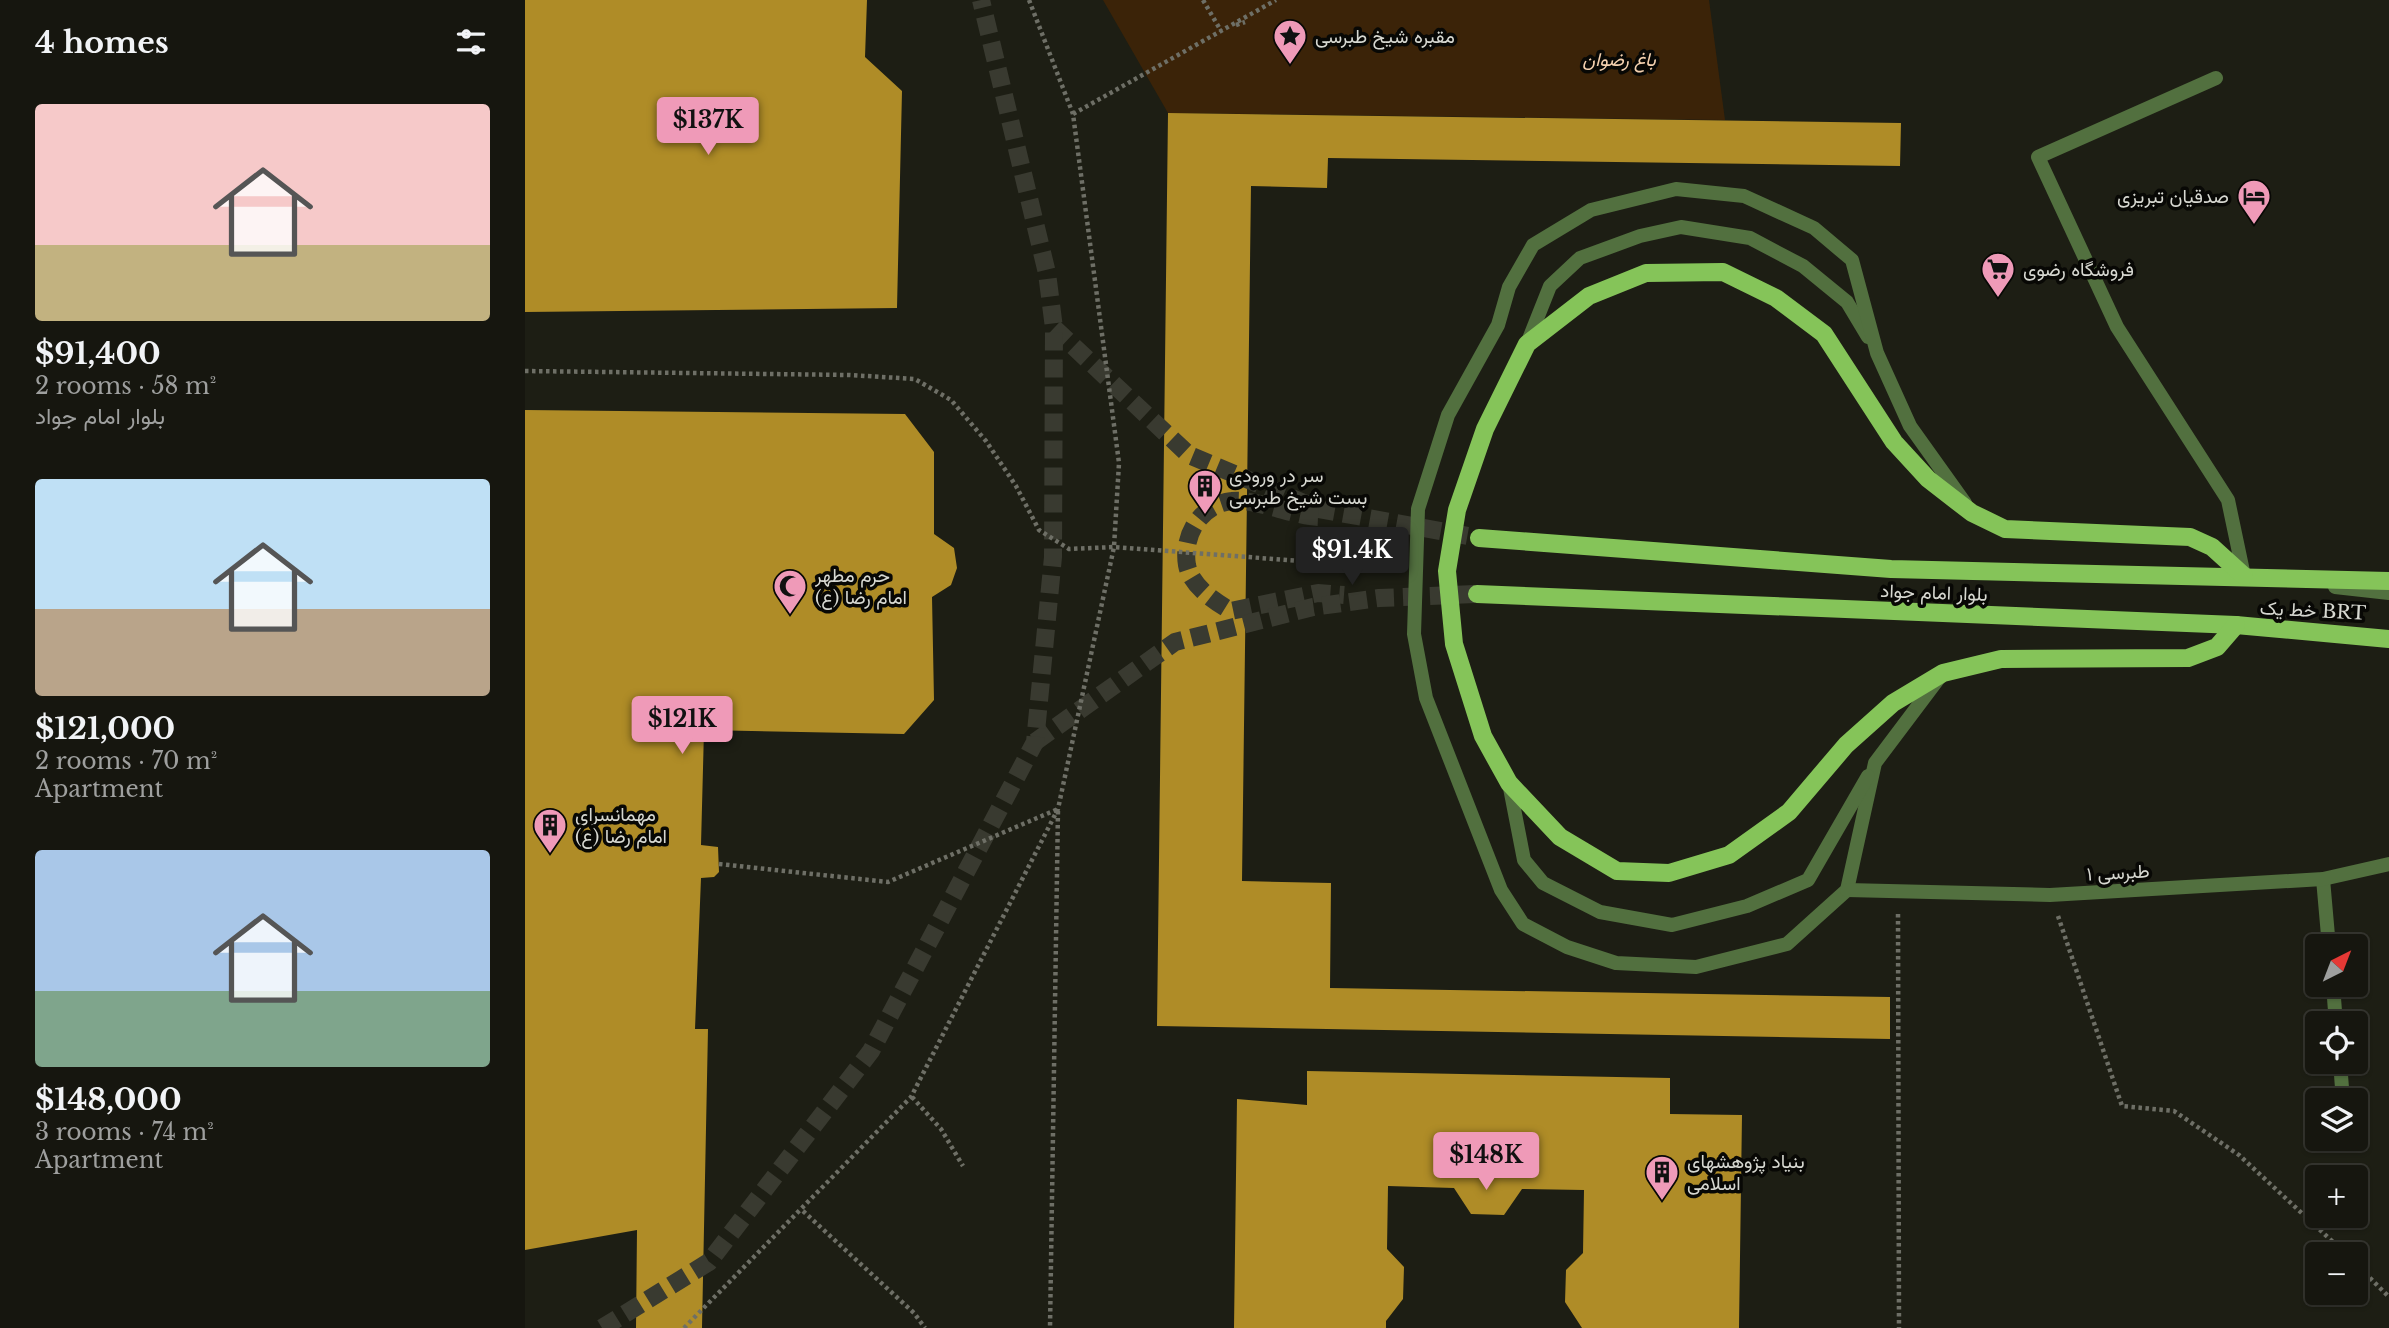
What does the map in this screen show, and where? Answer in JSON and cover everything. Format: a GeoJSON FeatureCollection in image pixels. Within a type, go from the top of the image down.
{"type":"FeatureCollection","features":[{"type":"Feature","properties":{"kind":"main road"},"geometry":{"type":"LineString","coordinates":[[2236,625],[2217,648],[2189,658],[2001,659],[1943,673],[1893,703],[1846,745],[1789,812],[1729,855],[1669,873],[1617,870],[1560,837],[1509,783],[1483,736],[1454,644],[1447,571],[1457,510],[1485,429],[1527,344],[1589,296],[1646,273],[1723,272],[1776,298],[1824,334],[1894,442],[1928,479],[1972,513],[2005,530],[2190,537],[2212,547],[2244,576]]}},
{"type":"Feature","properties":{"kind":"main road","name":"بلوار امام جواد"},"geometry":{"type":"LineString","coordinates":[[1479,538],[1891,569],[2389,581]]}},
{"type":"Feature","properties":{"kind":"main road","name":"بلوار امام جواد"},"geometry":{"type":"LineString","coordinates":[[1477,594],[2236,625],[2389,639]]}},
{"type":"Feature","properties":{"kind":"lane"},"geometry":{"type":"LineString","coordinates":[[2216,78],[2038,157],[2117,327],[2228,500],[2244,576]]}},
{"type":"Feature","properties":{"kind":"lane"},"geometry":{"type":"LineString","coordinates":[[1875,763],[1847,890],[1787,944],[1696,967],[1616,963],[1567,947],[1523,924],[1501,890],[1426,698],[1413,634],[1418,509],[1430,464],[1448,415],[1498,325],[1509,287],[1533,245],[1591,210],[1676,189],[1744,196],[1814,228],[1852,260],[1877,353]]}},
{"type":"Feature","properties":{"kind":"lane"},"geometry":{"type":"LineString","coordinates":[[1527,344],[1550,286],[1580,258],[1640,236],[1681,227],[1750,238],[1803,266],[1847,302],[1877,353],[1910,426],[1972,513]]}},
{"type":"Feature","properties":{"kind":"lane","name":"خط یک BRT"},"geometry":{"type":"LineString","coordinates":[[2244,576],[2389,593]]}},
{"type":"Feature","properties":{"kind":"lane","name":"خط یک BRT"},"geometry":{"type":"LineString","coordinates":[[2236,625],[2389,633]]}},
{"type":"Feature","properties":{"kind":"lane"},"geometry":{"type":"LineString","coordinates":[[1509,783],[1524,860],[1543,883],[1600,912],[1672,925],[1747,906],[1808,880],[1875,763],[1943,673]]}},
{"type":"Feature","properties":{"kind":"lane","name":"طبرسی ۱"},"geometry":{"type":"LineString","coordinates":[[1847,890],[2050,895],[2323,879],[2389,864]]}},
{"type":"Feature","properties":{"kind":"lane"},"geometry":{"type":"LineString","coordinates":[[2323,879],[2328,934]]}},
{"type":"Feature","properties":{"kind":"path"},"geometry":{"type":"LineString","coordinates":[[1029,0],[1073,114],[1119,463],[1114,547],[1058,809],[1050,1328]]}},
{"type":"Feature","properties":{"kind":"path"},"geometry":{"type":"LineString","coordinates":[[1203,0],[1219,32]]}},
{"type":"Feature","properties":{"kind":"path"},"geometry":{"type":"LineString","coordinates":[[1073,114],[1276,0]]}},
{"type":"Feature","properties":{"kind":"path"},"geometry":{"type":"LineString","coordinates":[[1219,32],[1245,22]]}},
{"type":"Feature","properties":{"kind":"path"},"geometry":{"type":"LineString","coordinates":[[525,372],[915,379],[951,400],[986,441],[1016,485],[1039,530],[1069,549],[1114,547],[1414,569]]}},
{"type":"Feature","properties":{"kind":"path"},"geometry":{"type":"LineString","coordinates":[[719,864],[888,882],[1058,809]]}},
{"type":"Feature","properties":{"kind":"path"},"geometry":{"type":"LineString","coordinates":[[684,1328],[803,1211],[911,1097],[1058,809]]}},
{"type":"Feature","properties":{"kind":"path"},"geometry":{"type":"LineString","coordinates":[[1898,892],[1899,1328]]}},
{"type":"Feature","properties":{"kind":"path"},"geometry":{"type":"LineString","coordinates":[[2050,895],[2122,1106],[2174,1111],[2239,1155],[2333,1242]]}},
{"type":"Feature","properties":{"kind":"path"},"geometry":{"type":"LineString","coordinates":[[911,1097],[941,1129],[963,1166]]}},
{"type":"Feature","properties":{"kind":"path"},"geometry":{"type":"LineString","coordinates":[[803,1211],[914,1313],[925,1328]]}},
{"type":"Feature","properties":{"kind":"path"},"geometry":{"type":"LineString","coordinates":[[2368,1276],[2389,1297]]}},
{"type":"Feature","properties":{"kind":"green space","name":"باغ رضوان"},"geometry":{"type":"Polygon","coordinates":[[[1103,0],[1709,0],[1725,120],[1168,113],[1103,0]]]}},
{"type":"Feature","properties":{"kind":"building"},"geometry":{"type":"Polygon","coordinates":[[[525,0],[867,0],[865,57],[902,91],[897,308],[525,312],[525,0]]]}},
{"type":"Feature","properties":{"kind":"building","name":"سر در ورودی بست شیخ طبرسی"},"geometry":{"type":"Polygon","coordinates":[[[1168,113],[1901,123],[1900,166],[1328,158],[1327,188],[1251,186],[1242,881],[1331,883],[1330,988],[1890,997],[1890,1039],[1157,1026],[1168,113]]]}},
{"type":"Feature","properties":{"kind":"building"},"geometry":{"type":"Polygon","coordinates":[[[525,410],[905,414],[934,452],[934,534],[954,548],[957,568],[951,585],[932,597],[934,700],[904,734],[704,730],[701,845],[718,847],[719,872],[714,877],[701,878],[695,1029],[708,1029],[702,1328],[636,1328],[637,1230],[525,1250],[525,410]]]}},
{"type":"Feature","properties":{"kind":"building","name":"بنیاد پژوهشهای اسلامی"},"geometry":{"type":"Polygon","coordinates":[[[1307,1071],[1670,1078],[1670,1114],[1742,1115],[1739,1328],[1582,1328],[1565,1302],[1566,1270],[1583,1253],[1584,1190],[1522,1189],[1504,1215],[1471,1214],[1454,1188],[1388,1186],[1387,1249],[1404,1267],[1403,1299],[1386,1321],[1386,1328],[1234,1328],[1237,1099],[1307,1105],[1307,1071]]]}},
{"type":"Feature","properties":{"kind":"tunnel"},"geometry":{"type":"LineString","coordinates":[[602,1328],[709,1262],[871,1051],[1035,742],[1053,557],[1054,328],[1047,273],[981,0]]}},
{"type":"Feature","properties":{"kind":"tunnel"},"geometry":{"type":"LineString","coordinates":[[1054,328],[1189,455],[1318,509],[1479,538]]}},
{"type":"Feature","properties":{"kind":"tunnel"},"geometry":{"type":"LineString","coordinates":[[1318,517],[1251,502],[1221,503],[1203,515],[1191,532],[1186,554],[1189,573],[1204,592],[1231,611],[1318,593],[1344,595]]}},
{"type":"Feature","properties":{"kind":"tunnel"},"geometry":{"type":"LineString","coordinates":[[1035,742],[1175,642],[1313,607],[1379,598],[1477,594]]}},
{"type":"Feature","properties":{"kind":"place","name":"مقبره شیخ طبرسی"},"geometry":{"type":"Point","coordinates":[1290,66]}},
{"type":"Feature","properties":{"kind":"place","name":"صدقیان تبریزی"},"geometry":{"type":"Point","coordinates":[2254,226]}},
{"type":"Feature","properties":{"kind":"place","name":"فروشگاه رضوی"},"geometry":{"type":"Point","coordinates":[1998,299]}},
{"type":"Feature","properties":{"kind":"place","name":"سر در ورودی بست شیخ طبرسی"},"geometry":{"type":"Point","coordinates":[1205,516]}},
{"type":"Feature","properties":{"kind":"place","name":"حرم مطهر امام رضا (ع)"},"geometry":{"type":"Point","coordinates":[790,616]}},
{"type":"Feature","properties":{"kind":"place","name":"مهمانسرای امام رضا (ع)"},"geometry":{"type":"Point","coordinates":[550,855]}},
{"type":"Feature","properties":{"kind":"place","name":"بنیاد پژوهشهای اسلامی"},"geometry":{"type":"Point","coordinates":[1662,1202]}}]}
